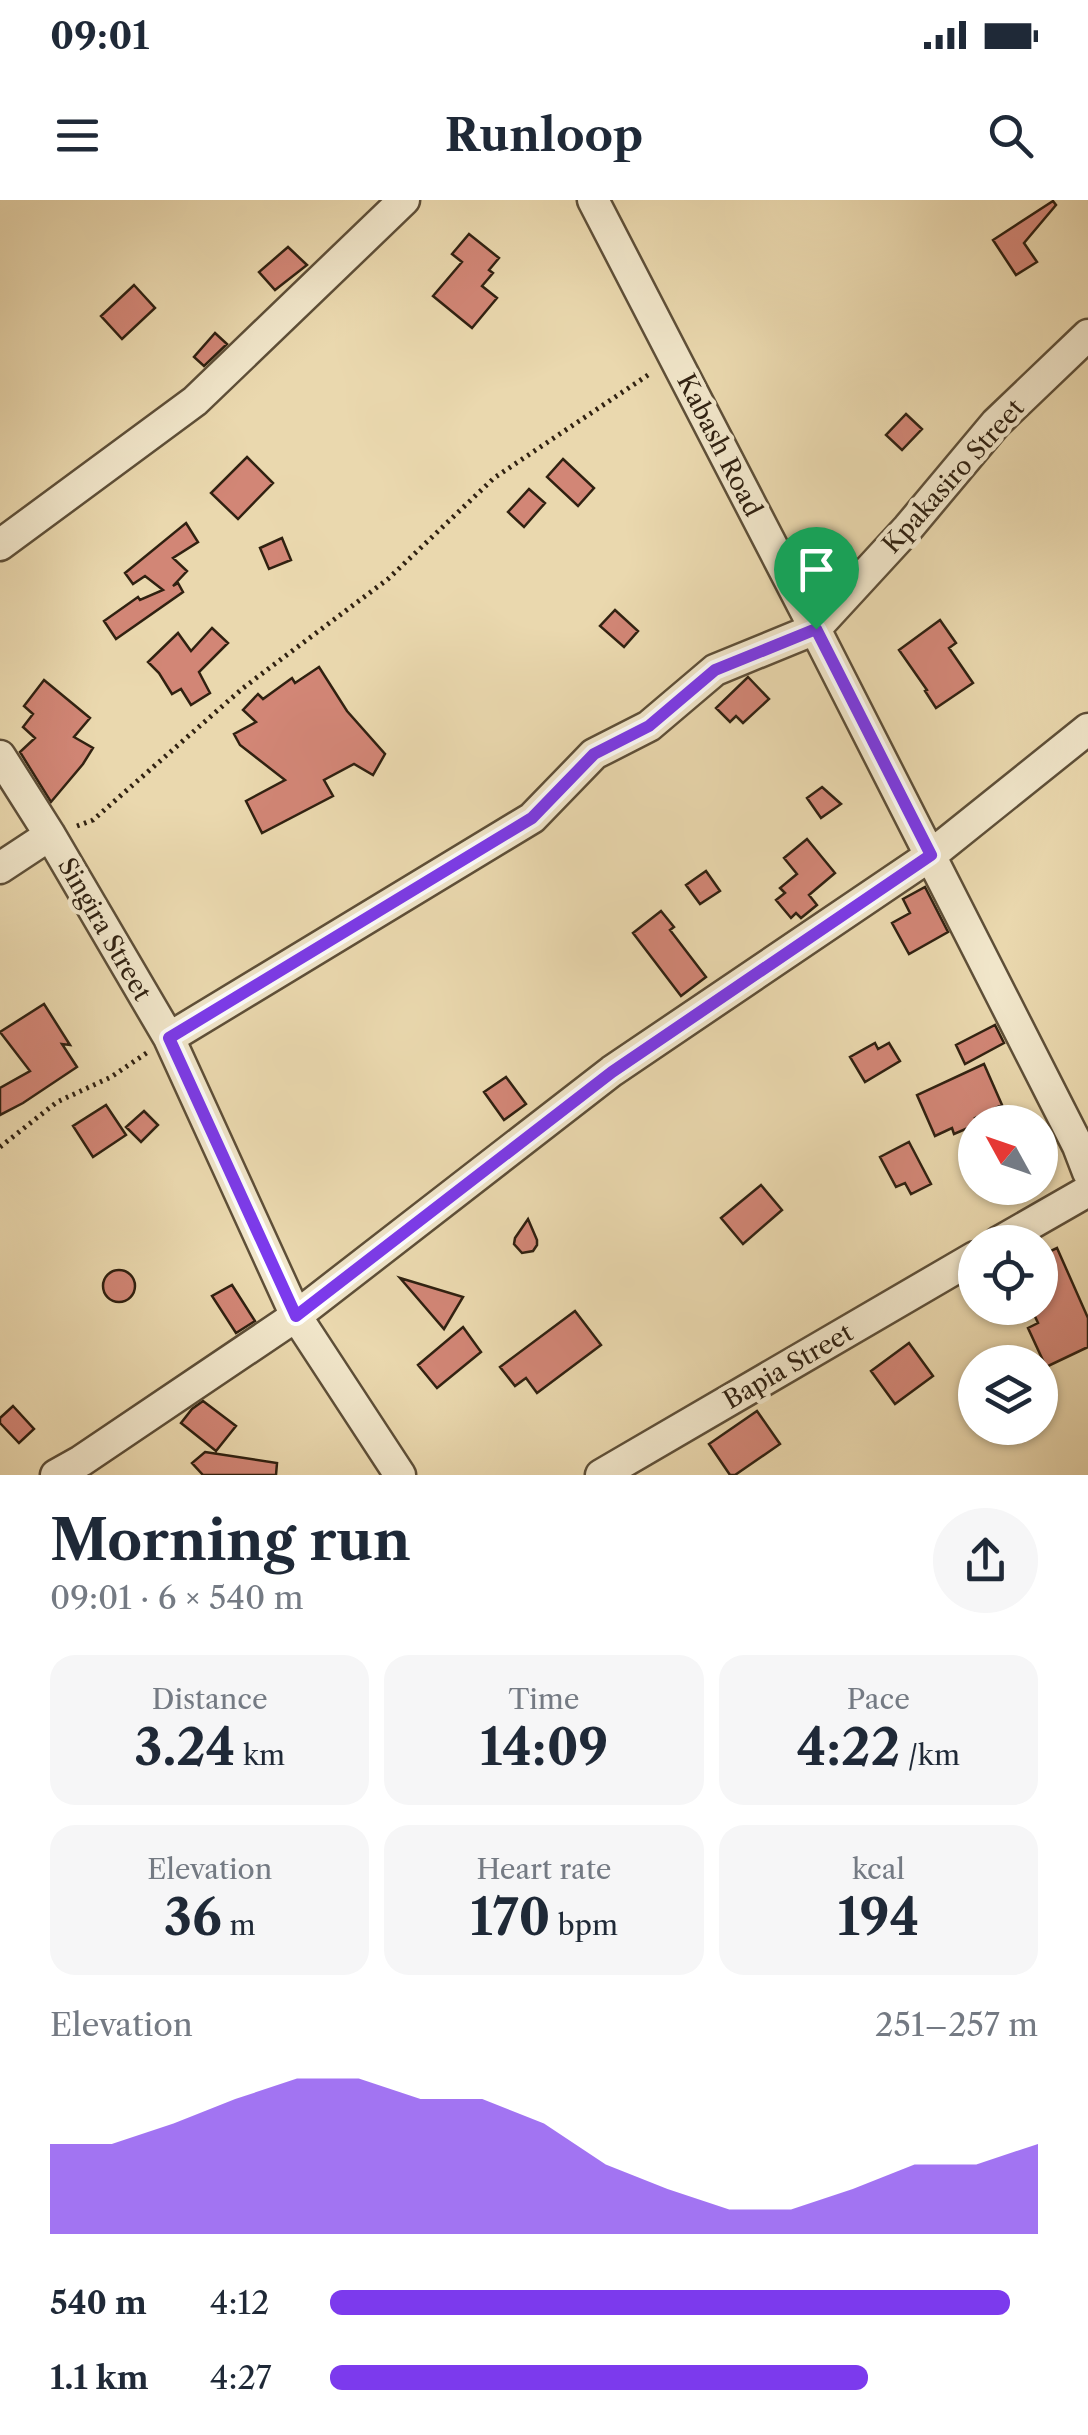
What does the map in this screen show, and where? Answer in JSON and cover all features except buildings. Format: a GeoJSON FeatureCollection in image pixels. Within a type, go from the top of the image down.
{"type":"FeatureCollection","features":[{"type":"Feature","properties":{"kind":"street"},"geometry":{"type":"LineString","coordinates":[[0,545],[196,401],[404,200]]}},
{"type":"Feature","properties":{"kind":"street","name":"Kabash Road"},"geometry":{"type":"LineString","coordinates":[[593,200],[816,629],[1088,1172]]}},
{"type":"Feature","properties":{"kind":"street","name":"Kpakasiro Street"},"geometry":{"type":"LineString","coordinates":[[169,1038],[532,818],[594,754],[649,726],[715,670],[816,629],[996,424],[1088,335]]}},
{"type":"Feature","properties":{"kind":"street"},"geometry":{"type":"LineString","coordinates":[[56,1475],[296,1316],[612,1072],[931,855],[1088,729]]}},
{"type":"Feature","properties":{"kind":"street","name":"Singira Street"},"geometry":{"type":"LineString","coordinates":[[0,756],[169,1038],[296,1316],[400,1475]]}},
{"type":"Feature","properties":{"kind":"street"},"geometry":{"type":"LineString","coordinates":[[0,868],[50,835]]}},
{"type":"Feature","properties":{"kind":"street"},"geometry":{"type":"LineString","coordinates":[[1028,1225],[1088,1190]]}},
{"type":"Feature","properties":{"kind":"street","name":"Bapia Street"},"geometry":{"type":"LineString","coordinates":[[601,1475],[958,1267]]}},
{"type":"Feature","properties":{"kind":"path"},"geometry":{"type":"LineString","coordinates":[[50,835],[92,820],[243,688],[388,579],[494,478],[675,358]]}},
{"type":"Feature","properties":{"kind":"path"},"geometry":{"type":"LineString","coordinates":[[0,1147],[57,1102],[111,1077],[169,1038]]}},
{"type":"Feature","properties":{"kind":"route"},"geometry":{"type":"LineString","coordinates":[[816,629],[931,855],[612,1072],[296,1316],[169,1038],[532,818],[594,754],[649,726],[715,670],[816,629]]}}]}
